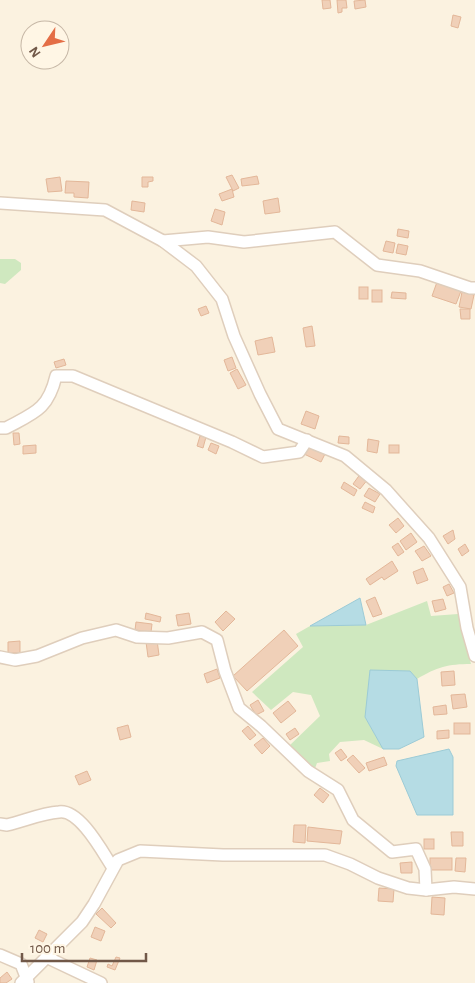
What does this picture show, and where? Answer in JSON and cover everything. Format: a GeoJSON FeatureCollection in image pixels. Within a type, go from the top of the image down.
{"type":"FeatureCollection","features":[{"type":"Feature","properties":{"kind":"street"},"geometry":{"type":"LineString","coordinates":[[0,203],[105,210],[163,241],[196,266],[222,299],[234,336],[278,429],[345,456],[386,490],[429,538],[460,587],[467,628],[475,656]]}},
{"type":"Feature","properties":{"kind":"street"},"geometry":{"type":"LineString","coordinates":[[163,241],[208,237],[244,242],[335,232],[377,265],[420,270],[470,288],[475,288]]}},
{"type":"Feature","properties":{"kind":"street"},"geometry":{"type":"LineString","coordinates":[[0,428],[6,428],[40,410],[52,392],[56,376],[73,376],[232,442],[263,457],[299,452],[307,440]]}},
{"type":"Feature","properties":{"kind":"street"},"geometry":{"type":"LineString","coordinates":[[0,658],[15,660],[37,656],[82,638],[116,630],[137,637],[168,638],[202,632],[217,640],[225,671],[239,708],[261,726],[308,772],[338,790],[354,820],[392,852],[416,849],[425,869],[426,890]]}},
{"type":"Feature","properties":{"kind":"street"},"geometry":{"type":"LineString","coordinates":[[0,824],[6,825],[61,811],[71,814],[89,832],[113,868]]}},
{"type":"Feature","properties":{"kind":"street"},"geometry":{"type":"LineString","coordinates":[[26,981],[46,957],[82,922],[118,860],[140,851],[223,855],[325,855],[350,864],[378,878],[408,888],[426,890],[454,887],[475,889]]}},
{"type":"Feature","properties":{"kind":"street"},"geometry":{"type":"LineString","coordinates":[[0,955],[21,964],[26,981]]}},
{"type":"Feature","properties":{"kind":"street"},"geometry":{"type":"LineString","coordinates":[[46,957],[101,983]]}},
{"type":"Feature","properties":{"kind":"green space"},"geometry":{"type":"Polygon","coordinates":[[[0,259],[15,259],[21,263],[21,270],[5,284],[0,283],[0,259]]]}},
{"type":"Feature","properties":{"kind":"green space"},"geometry":{"type":"Polygon","coordinates":[[[427,601],[431,616],[458,614],[471,664],[443,667],[417,679],[409,671],[365,717],[383,749],[364,740],[340,742],[329,754],[330,761],[317,763],[314,771],[288,747],[320,716],[311,695],[293,692],[271,710],[252,692],[303,647],[296,634],[310,626],[366,625],[427,601]]]}},
{"type":"Feature","properties":{"kind":"water"},"geometry":{"type":"Polygon","coordinates":[[[360,598],[366,625],[310,626],[360,598]]]}},
{"type":"Feature","properties":{"kind":"water"},"geometry":{"type":"Polygon","coordinates":[[[370,670],[410,671],[417,679],[424,737],[399,749],[383,749],[365,717],[370,670]]]}},
{"type":"Feature","properties":{"kind":"water"},"geometry":{"type":"Polygon","coordinates":[[[449,749],[453,757],[453,815],[417,815],[396,766],[397,761],[449,749]]]}},
{"type":"Feature","properties":{"kind":"building"},"geometry":{"type":"Polygon","coordinates":[[[322,0],[330,0],[331,8],[323,9],[322,0]]]}},
{"type":"Feature","properties":{"kind":"building"},"geometry":{"type":"Polygon","coordinates":[[[337,0],[346,0],[347,8],[342,8],[342,12],[338,13],[337,0]]]}},
{"type":"Feature","properties":{"kind":"building"},"geometry":{"type":"Polygon","coordinates":[[[365,0],[366,7],[355,9],[354,1],[365,0]]]}},
{"type":"Feature","properties":{"kind":"building"},"geometry":{"type":"Polygon","coordinates":[[[453,15],[461,17],[458,28],[451,26],[453,15]]]}},
{"type":"Feature","properties":{"kind":"building"},"geometry":{"type":"Polygon","coordinates":[[[232,175],[239,188],[233,191],[226,177],[232,175]]]}},
{"type":"Feature","properties":{"kind":"building"},"geometry":{"type":"Polygon","coordinates":[[[257,176],[259,184],[242,186],[241,179],[257,176]]]}},
{"type":"Feature","properties":{"kind":"building"},"geometry":{"type":"Polygon","coordinates":[[[60,177],[62,191],[48,192],[46,179],[60,177]]]}},
{"type":"Feature","properties":{"kind":"building"},"geometry":{"type":"Polygon","coordinates":[[[142,177],[153,177],[153,181],[148,182],[148,187],[142,187],[142,177]]]}},
{"type":"Feature","properties":{"kind":"building"},"geometry":{"type":"Polygon","coordinates":[[[66,181],[89,182],[88,198],[74,197],[74,193],[65,193],[66,181]]]}},
{"type":"Feature","properties":{"kind":"building"},"geometry":{"type":"Polygon","coordinates":[[[232,189],[234,197],[222,201],[219,194],[232,189]]]}},
{"type":"Feature","properties":{"kind":"building"},"geometry":{"type":"Polygon","coordinates":[[[278,198],[280,212],[265,214],[263,201],[278,198]]]}},
{"type":"Feature","properties":{"kind":"building"},"geometry":{"type":"Polygon","coordinates":[[[132,201],[145,203],[144,212],[131,210],[132,201]]]}},
{"type":"Feature","properties":{"kind":"building"},"geometry":{"type":"Polygon","coordinates":[[[215,209],[225,212],[222,225],[211,221],[215,209]]]}},
{"type":"Feature","properties":{"kind":"building"},"geometry":{"type":"Polygon","coordinates":[[[398,229],[409,231],[408,238],[397,236],[398,229]]]}},
{"type":"Feature","properties":{"kind":"building"},"geometry":{"type":"Polygon","coordinates":[[[386,241],[395,243],[393,253],[383,251],[386,241]]]}},
{"type":"Feature","properties":{"kind":"building"},"geometry":{"type":"Polygon","coordinates":[[[398,244],[408,246],[406,255],[396,253],[398,244]]]}},
{"type":"Feature","properties":{"kind":"building"},"geometry":{"type":"Polygon","coordinates":[[[437,282],[461,291],[456,304],[432,296],[437,282]]]}},
{"type":"Feature","properties":{"kind":"building"},"geometry":{"type":"Polygon","coordinates":[[[359,287],[368,287],[368,299],[359,299],[359,287]]]}},
{"type":"Feature","properties":{"kind":"building"},"geometry":{"type":"Polygon","coordinates":[[[372,290],[382,290],[382,302],[372,302],[372,290]]]}},
{"type":"Feature","properties":{"kind":"building"},"geometry":{"type":"Polygon","coordinates":[[[392,292],[406,293],[406,299],[391,298],[392,292]]]}},
{"type":"Feature","properties":{"kind":"building"},"geometry":{"type":"Polygon","coordinates":[[[462,292],[474,295],[471,309],[459,307],[462,292]]]}},
{"type":"Feature","properties":{"kind":"building"},"geometry":{"type":"Polygon","coordinates":[[[206,306],[209,313],[201,316],[198,309],[206,306]]]}},
{"type":"Feature","properties":{"kind":"building"},"geometry":{"type":"Polygon","coordinates":[[[460,309],[470,309],[470,319],[461,319],[460,309]]]}},
{"type":"Feature","properties":{"kind":"building"},"geometry":{"type":"Polygon","coordinates":[[[312,326],[315,346],[306,347],[303,328],[312,326]]]}},
{"type":"Feature","properties":{"kind":"building"},"geometry":{"type":"Polygon","coordinates":[[[272,337],[275,352],[258,355],[255,341],[272,337]]]}},
{"type":"Feature","properties":{"kind":"building"},"geometry":{"type":"Polygon","coordinates":[[[232,357],[236,368],[228,371],[224,360],[232,357]]]}},
{"type":"Feature","properties":{"kind":"building"},"geometry":{"type":"Polygon","coordinates":[[[64,359],[66,365],[56,368],[54,362],[64,359]]]}},
{"type":"Feature","properties":{"kind":"building"},"geometry":{"type":"Polygon","coordinates":[[[237,369],[246,385],[238,389],[230,373],[237,369]]]}},
{"type":"Feature","properties":{"kind":"building"},"geometry":{"type":"Polygon","coordinates":[[[306,411],[319,416],[315,429],[301,424],[306,411]]]}},
{"type":"Feature","properties":{"kind":"building"},"geometry":{"type":"Polygon","coordinates":[[[13,433],[19,433],[20,444],[14,445],[13,433]]]}},
{"type":"Feature","properties":{"kind":"building"},"geometry":{"type":"Polygon","coordinates":[[[200,436],[206,437],[203,448],[197,446],[200,436]]]}},
{"type":"Feature","properties":{"kind":"building"},"geometry":{"type":"Polygon","coordinates":[[[339,436],[349,437],[349,444],[338,443],[339,436]]]}},
{"type":"Feature","properties":{"kind":"building"},"geometry":{"type":"Polygon","coordinates":[[[368,439],[379,441],[377,453],[367,451],[368,439]]]}},
{"type":"Feature","properties":{"kind":"building"},"geometry":{"type":"Polygon","coordinates":[[[211,443],[219,446],[216,454],[208,450],[211,443]]]}},
{"type":"Feature","properties":{"kind":"building"},"geometry":{"type":"Polygon","coordinates":[[[309,443],[326,452],[321,462],[304,454],[309,443]]]}},
{"type":"Feature","properties":{"kind":"building"},"geometry":{"type":"Polygon","coordinates":[[[36,445],[36,453],[23,454],[23,446],[36,445]]]}},
{"type":"Feature","properties":{"kind":"building"},"geometry":{"type":"Polygon","coordinates":[[[389,445],[399,445],[399,453],[389,453],[389,445]]]}},
{"type":"Feature","properties":{"kind":"building"},"geometry":{"type":"Polygon","coordinates":[[[361,473],[368,479],[360,489],[353,484],[361,473]]]}},
{"type":"Feature","properties":{"kind":"building"},"geometry":{"type":"Polygon","coordinates":[[[344,482],[357,490],[354,496],[341,488],[344,482]]]}},
{"type":"Feature","properties":{"kind":"building"},"geometry":{"type":"Polygon","coordinates":[[[369,488],[380,494],[375,502],[364,496],[369,488]]]}},
{"type":"Feature","properties":{"kind":"building"},"geometry":{"type":"Polygon","coordinates":[[[365,502],[375,507],[373,513],[362,508],[365,502]]]}},
{"type":"Feature","properties":{"kind":"building"},"geometry":{"type":"Polygon","coordinates":[[[398,518],[404,526],[396,533],[389,525],[398,518]]]}},
{"type":"Feature","properties":{"kind":"building"},"geometry":{"type":"Polygon","coordinates":[[[453,530],[455,539],[448,544],[443,536],[453,530]]]}},
{"type":"Feature","properties":{"kind":"building"},"geometry":{"type":"Polygon","coordinates":[[[411,533],[417,542],[406,550],[400,541],[411,533]]]}},
{"type":"Feature","properties":{"kind":"building"},"geometry":{"type":"Polygon","coordinates":[[[398,543],[404,552],[398,556],[392,547],[398,543]]]}},
{"type":"Feature","properties":{"kind":"building"},"geometry":{"type":"Polygon","coordinates":[[[465,544],[469,551],[462,556],[458,549],[465,544]]]}},
{"type":"Feature","properties":{"kind":"building"},"geometry":{"type":"Polygon","coordinates":[[[424,546],[431,556],[422,561],[415,551],[424,546]]]}},
{"type":"Feature","properties":{"kind":"building"},"geometry":{"type":"Polygon","coordinates":[[[392,561],[398,571],[384,580],[382,577],[370,585],[366,579],[392,561]]]}},
{"type":"Feature","properties":{"kind":"building"},"geometry":{"type":"Polygon","coordinates":[[[423,568],[428,580],[417,584],[413,572],[423,568]]]}},
{"type":"Feature","properties":{"kind":"building"},"geometry":{"type":"Polygon","coordinates":[[[449,584],[454,593],[447,596],[443,587],[449,584]]]}},
{"type":"Feature","properties":{"kind":"building"},"geometry":{"type":"Polygon","coordinates":[[[375,597],[382,614],[373,617],[366,601],[375,597]]]}},
{"type":"Feature","properties":{"kind":"building"},"geometry":{"type":"Polygon","coordinates":[[[443,599],[446,609],[435,612],[432,601],[443,599]]]}},
{"type":"Feature","properties":{"kind":"building"},"geometry":{"type":"Polygon","coordinates":[[[226,611],[235,619],[223,631],[215,622],[226,611]]]}},
{"type":"Feature","properties":{"kind":"building"},"geometry":{"type":"Polygon","coordinates":[[[146,613],[161,617],[160,622],[145,619],[146,613]]]}},
{"type":"Feature","properties":{"kind":"building"},"geometry":{"type":"Polygon","coordinates":[[[189,613],[191,624],[178,626],[176,615],[189,613]]]}},
{"type":"Feature","properties":{"kind":"building"},"geometry":{"type":"Polygon","coordinates":[[[136,622],[152,624],[151,632],[135,630],[136,622]]]}},
{"type":"Feature","properties":{"kind":"building"},"geometry":{"type":"Polygon","coordinates":[[[284,630],[298,646],[247,691],[233,676],[284,630]]]}},
{"type":"Feature","properties":{"kind":"building"},"geometry":{"type":"Polygon","coordinates":[[[157,640],[159,655],[148,657],[146,642],[157,640]]]}},
{"type":"Feature","properties":{"kind":"building"},"geometry":{"type":"Polygon","coordinates":[[[20,641],[20,653],[8,653],[8,642],[20,641]]]}},
{"type":"Feature","properties":{"kind":"building"},"geometry":{"type":"Polygon","coordinates":[[[217,669],[220,678],[207,683],[204,674],[217,669]]]}},
{"type":"Feature","properties":{"kind":"building"},"geometry":{"type":"Polygon","coordinates":[[[454,671],[455,685],[442,686],[441,672],[454,671]]]}},
{"type":"Feature","properties":{"kind":"building"},"geometry":{"type":"Polygon","coordinates":[[[465,694],[467,707],[453,709],[451,695],[465,694]]]}},
{"type":"Feature","properties":{"kind":"building"},"geometry":{"type":"Polygon","coordinates":[[[258,700],[264,711],[256,715],[250,705],[258,700]]]}},
{"type":"Feature","properties":{"kind":"building"},"geometry":{"type":"Polygon","coordinates":[[[288,701],[296,711],[281,723],[273,713],[288,701]]]}},
{"type":"Feature","properties":{"kind":"building"},"geometry":{"type":"Polygon","coordinates":[[[446,705],[447,714],[434,715],[433,707],[446,705]]]}},
{"type":"Feature","properties":{"kind":"building"},"geometry":{"type":"Polygon","coordinates":[[[454,723],[470,723],[470,734],[454,734],[454,723]]]}},
{"type":"Feature","properties":{"kind":"building"},"geometry":{"type":"Polygon","coordinates":[[[128,725],[131,737],[120,740],[117,728],[128,725]]]}},
{"type":"Feature","properties":{"kind":"building"},"geometry":{"type":"Polygon","coordinates":[[[248,726],[256,735],[250,740],[242,731],[248,726]]]}},
{"type":"Feature","properties":{"kind":"building"},"geometry":{"type":"Polygon","coordinates":[[[295,728],[299,734],[290,740],[286,734],[295,728]]]}},
{"type":"Feature","properties":{"kind":"building"},"geometry":{"type":"Polygon","coordinates":[[[449,730],[449,738],[437,739],[437,731],[449,730]]]}},
{"type":"Feature","properties":{"kind":"building"},"geometry":{"type":"Polygon","coordinates":[[[263,738],[270,746],[262,754],[254,745],[263,738]]]}},
{"type":"Feature","properties":{"kind":"building"},"geometry":{"type":"Polygon","coordinates":[[[341,749],[347,757],[341,761],[335,753],[341,749]]]}},
{"type":"Feature","properties":{"kind":"building"},"geometry":{"type":"Polygon","coordinates":[[[353,755],[365,768],[359,773],[347,760],[353,755]]]}},
{"type":"Feature","properties":{"kind":"building"},"geometry":{"type":"Polygon","coordinates":[[[384,757],[387,765],[369,771],[366,763],[384,757]]]}},
{"type":"Feature","properties":{"kind":"building"},"geometry":{"type":"Polygon","coordinates":[[[87,771],[91,780],[79,785],[75,776],[87,771]]]}},
{"type":"Feature","properties":{"kind":"building"},"geometry":{"type":"Polygon","coordinates":[[[320,788],[329,795],[323,803],[314,795],[320,788]]]}},
{"type":"Feature","properties":{"kind":"building"},"geometry":{"type":"Polygon","coordinates":[[[294,825],[306,825],[305,843],[293,842],[294,825]]]}},
{"type":"Feature","properties":{"kind":"building"},"geometry":{"type":"Polygon","coordinates":[[[308,827],[342,831],[340,844],[307,841],[308,827]]]}},
{"type":"Feature","properties":{"kind":"building"},"geometry":{"type":"Polygon","coordinates":[[[451,832],[463,832],[463,846],[452,846],[451,832]]]}},
{"type":"Feature","properties":{"kind":"building"},"geometry":{"type":"Polygon","coordinates":[[[424,839],[434,839],[434,849],[424,849],[424,839]]]}},
{"type":"Feature","properties":{"kind":"building"},"geometry":{"type":"Polygon","coordinates":[[[430,858],[452,858],[452,870],[430,870],[430,858]]]}},
{"type":"Feature","properties":{"kind":"building"},"geometry":{"type":"Polygon","coordinates":[[[456,858],[466,858],[465,872],[455,871],[456,858]]]}},
{"type":"Feature","properties":{"kind":"building"},"geometry":{"type":"Polygon","coordinates":[[[412,862],[412,873],[401,873],[400,863],[412,862]]]}},
{"type":"Feature","properties":{"kind":"building"},"geometry":{"type":"Polygon","coordinates":[[[379,888],[394,889],[393,902],[378,901],[379,888]]]}},
{"type":"Feature","properties":{"kind":"building"},"geometry":{"type":"Polygon","coordinates":[[[432,897],[445,898],[444,915],[431,914],[432,897]]]}},
{"type":"Feature","properties":{"kind":"building"},"geometry":{"type":"Polygon","coordinates":[[[102,908],[116,923],[111,928],[96,914],[102,908]]]}},
{"type":"Feature","properties":{"kind":"building"},"geometry":{"type":"Polygon","coordinates":[[[95,927],[105,931],[101,941],[91,937],[95,927]]]}},
{"type":"Feature","properties":{"kind":"building"},"geometry":{"type":"Polygon","coordinates":[[[39,930],[47,934],[43,942],[35,938],[39,930]]]}},
{"type":"Feature","properties":{"kind":"building"},"geometry":{"type":"Polygon","coordinates":[[[116,957],[120,958],[115,970],[107,967],[108,964],[112,966],[116,957]]]}},
{"type":"Feature","properties":{"kind":"building"},"geometry":{"type":"Polygon","coordinates":[[[90,958],[97,960],[94,970],[87,967],[90,958]]]}},
{"type":"Feature","properties":{"kind":"building"},"geometry":{"type":"Polygon","coordinates":[[[7,972],[12,979],[6,983],[0,983],[0,978],[7,972]]]}}]}
